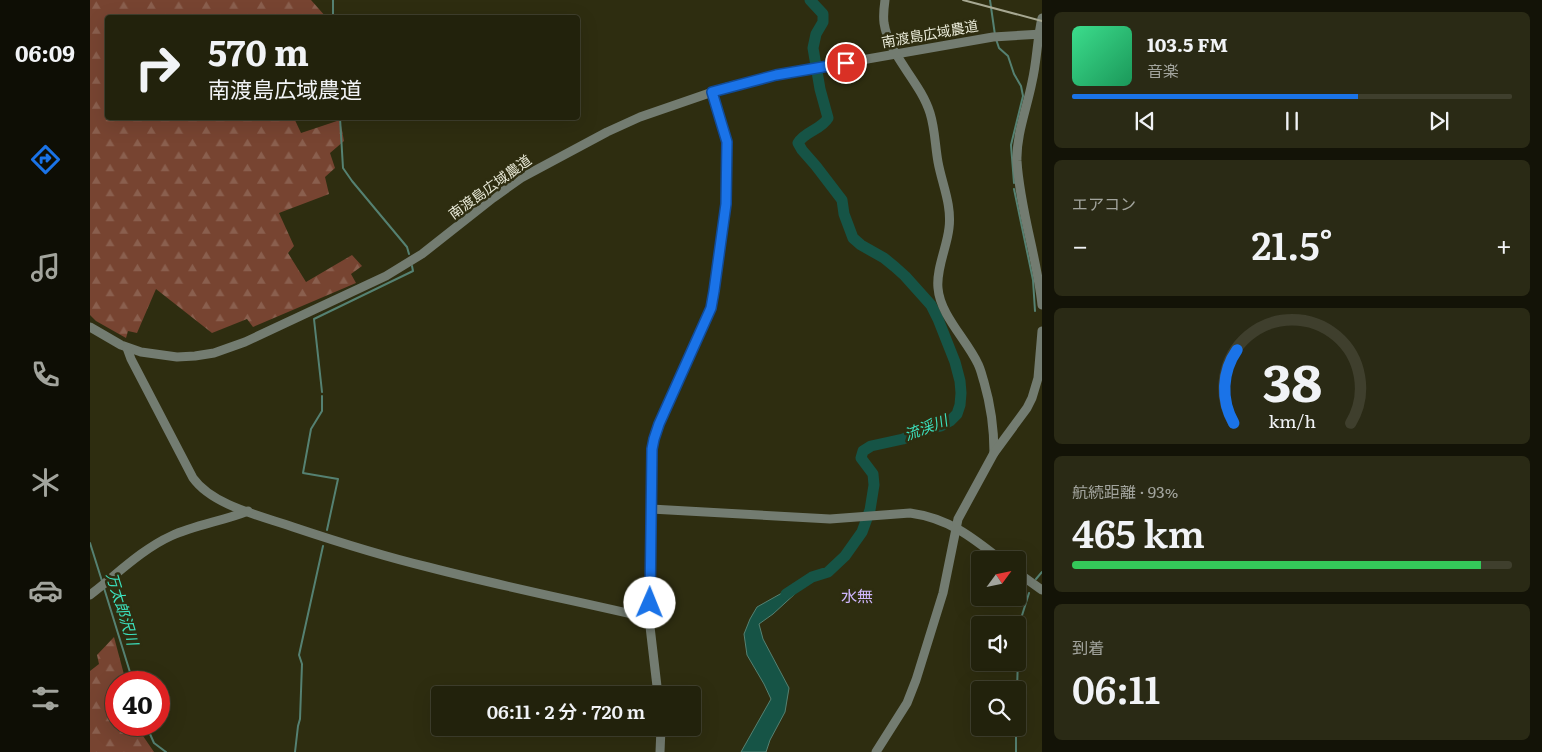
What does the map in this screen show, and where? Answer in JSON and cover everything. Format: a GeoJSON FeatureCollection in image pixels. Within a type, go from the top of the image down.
{"type":"FeatureCollection","features":[{"type":"Feature","properties":{"kind":"street"},"geometry":{"type":"LineString","coordinates":[[885,0],[884,21],[887,34],[923,96],[933,124],[938,163],[950,216],[946,247],[939,276],[940,299],[979,364],[994,428],[994,453]]}},
{"type":"Feature","properties":{"kind":"street"},"geometry":{"type":"LineString","coordinates":[[1042,18],[1032,81],[1019,138],[1017,162],[1042,305]]}},
{"type":"Feature","properties":{"kind":"street","name":"南渡島広域農道"},"geometry":{"type":"LineString","coordinates":[[90,327],[127,348],[159,356],[195,356],[214,353],[246,342],[352,293],[405,265],[441,240],[521,178],[607,132],[640,117],[712,92],[776,75],[996,36],[1040,34]]}},
{"type":"Feature","properties":{"kind":"street"},"geometry":{"type":"LineString","coordinates":[[657,686],[649,618],[652,449],[656,431],[711,308],[714,291],[726,204],[727,142],[712,92]]}},
{"type":"Feature","properties":{"kind":"street"},"geometry":{"type":"LineString","coordinates":[[876,752],[912,692],[943,592],[958,519],[994,453],[1027,408],[1032,398],[1038,378],[1042,331]]}},
{"type":"Feature","properties":{"kind":"street"},"geometry":{"type":"LineString","coordinates":[[127,348],[188,468],[197,484],[208,494],[248,512],[350,546],[428,568],[649,618]]}},
{"type":"Feature","properties":{"kind":"street"},"geometry":{"type":"LineString","coordinates":[[651,509],[844,519],[910,513],[942,521],[964,531],[990,551]]}},
{"type":"Feature","properties":{"kind":"street"},"geometry":{"type":"LineString","coordinates":[[90,596],[152,547],[169,536],[248,512]]}},
{"type":"Feature","properties":{"kind":"street"},"geometry":{"type":"LineString","coordinates":[[1026,579],[1042,590]]}},
{"type":"Feature","properties":{"kind":"street"},"geometry":{"type":"LineString","coordinates":[[660,752],[661,736]]}},
{"type":"Feature","properties":{"kind":"green space"},"geometry":{"type":"Polygon","coordinates":[[[90,0],[311,0],[324,15],[105,15],[105,120],[295,120],[301,133],[340,120],[344,141],[330,153],[335,168],[325,177],[329,194],[279,213],[294,246],[288,253],[306,282],[352,255],[362,266],[351,274],[356,283],[253,327],[247,319],[212,333],[156,289],[137,333],[128,331],[126,338],[96,321],[90,315],[90,0]]]}},
{"type":"Feature","properties":{"kind":"green space"},"geometry":{"type":"Polygon","coordinates":[[[114,637],[123,671],[105,671],[105,736],[143,736],[154,752],[90,752],[90,671],[99,664],[97,655],[114,637]]]}},
{"type":"Feature","properties":{"kind":"water"},"geometry":{"type":"Polygon","coordinates":[[[798,584],[797,592],[759,624],[763,639],[789,688],[785,712],[770,740],[766,752],[741,752],[771,699],[747,655],[744,634],[757,607],[798,584]]]}},
{"type":"Feature","properties":{"kind":"waterway"},"geometry":{"type":"LineString","coordinates":[[333,0],[333,15]]}},
{"type":"Feature","properties":{"kind":"waterway","name":"流渓川"},"geometry":{"type":"LineString","coordinates":[[786,594],[812,577],[828,572],[845,556],[862,532],[870,510],[874,485],[873,474],[861,458],[863,451],[871,446],[903,439],[950,421],[957,414],[961,393],[955,362],[931,305],[895,267],[853,238],[844,214],[842,200],[798,143],[828,118],[820,89],[813,48],[816,34],[823,22],[823,14],[810,0]]}},
{"type":"Feature","properties":{"kind":"waterway"},"geometry":{"type":"LineString","coordinates":[[990,0],[995,35]]}},
{"type":"Feature","properties":{"kind":"waterway"},"geometry":{"type":"LineString","coordinates":[[996,39],[999,48],[1008,56],[1014,74],[1021,86],[1023,96],[1011,145],[1014,183]]}},
{"type":"Feature","properties":{"kind":"waterway"},"geometry":{"type":"LineString","coordinates":[[340,120],[343,168],[407,247],[409,254]]}},
{"type":"Feature","properties":{"kind":"waterway"},"geometry":{"type":"LineString","coordinates":[[1014,189],[1033,280],[1035,311]]}},
{"type":"Feature","properties":{"kind":"waterway"},"geometry":{"type":"LineString","coordinates":[[322,392],[314,319],[413,271],[412,266]]}},
{"type":"Feature","properties":{"kind":"waterway"},"geometry":{"type":"LineString","coordinates":[[322,396],[322,411],[311,429],[303,473],[338,479],[327,530]]}},
{"type":"Feature","properties":{"kind":"waterway","name":"万太郎沢川"},"geometry":{"type":"LineString","coordinates":[[90,543],[102,581]]}},
{"type":"Feature","properties":{"kind":"waterway"},"geometry":{"type":"LineString","coordinates":[[295,752],[300,719],[302,664],[299,655],[323,546]]}},
{"type":"Feature","properties":{"kind":"waterway"},"geometry":{"type":"LineString","coordinates":[[1036,579],[1042,572]]}},
{"type":"Feature","properties":{"kind":"waterway","name":"万太郎沢川"},"geometry":{"type":"LineString","coordinates":[[104,588],[130,671]]}},
{"type":"Feature","properties":{"kind":"waterway"},"geometry":{"type":"LineString","coordinates":[[1017,681],[1019,625],[1029,593]]}},
{"type":"Feature","properties":{"kind":"waterway","name":"万太郎沢川"},"geometry":{"type":"LineString","coordinates":[[151,736],[154,743],[166,752]]}},
{"type":"Feature","properties":{"kind":"waterway"},"geometry":{"type":"LineString","coordinates":[[1016,736],[1016,752]]}},
{"type":"Feature","properties":{"kind":"railway"},"geometry":{"type":"LineString","coordinates":[[963,0],[1042,21]]}},
{"type":"Feature","properties":{"kind":"district","name":"水無"},"geometry":{"type":"Point","coordinates":[857,596]}},
{"type":"Feature","properties":{"kind":"route"},"geometry":{"type":"LineString","coordinates":[[650,603],[652,449],[656,431],[711,308],[726,204],[727,142],[712,92],[776,75],[846,63]]}}]}
